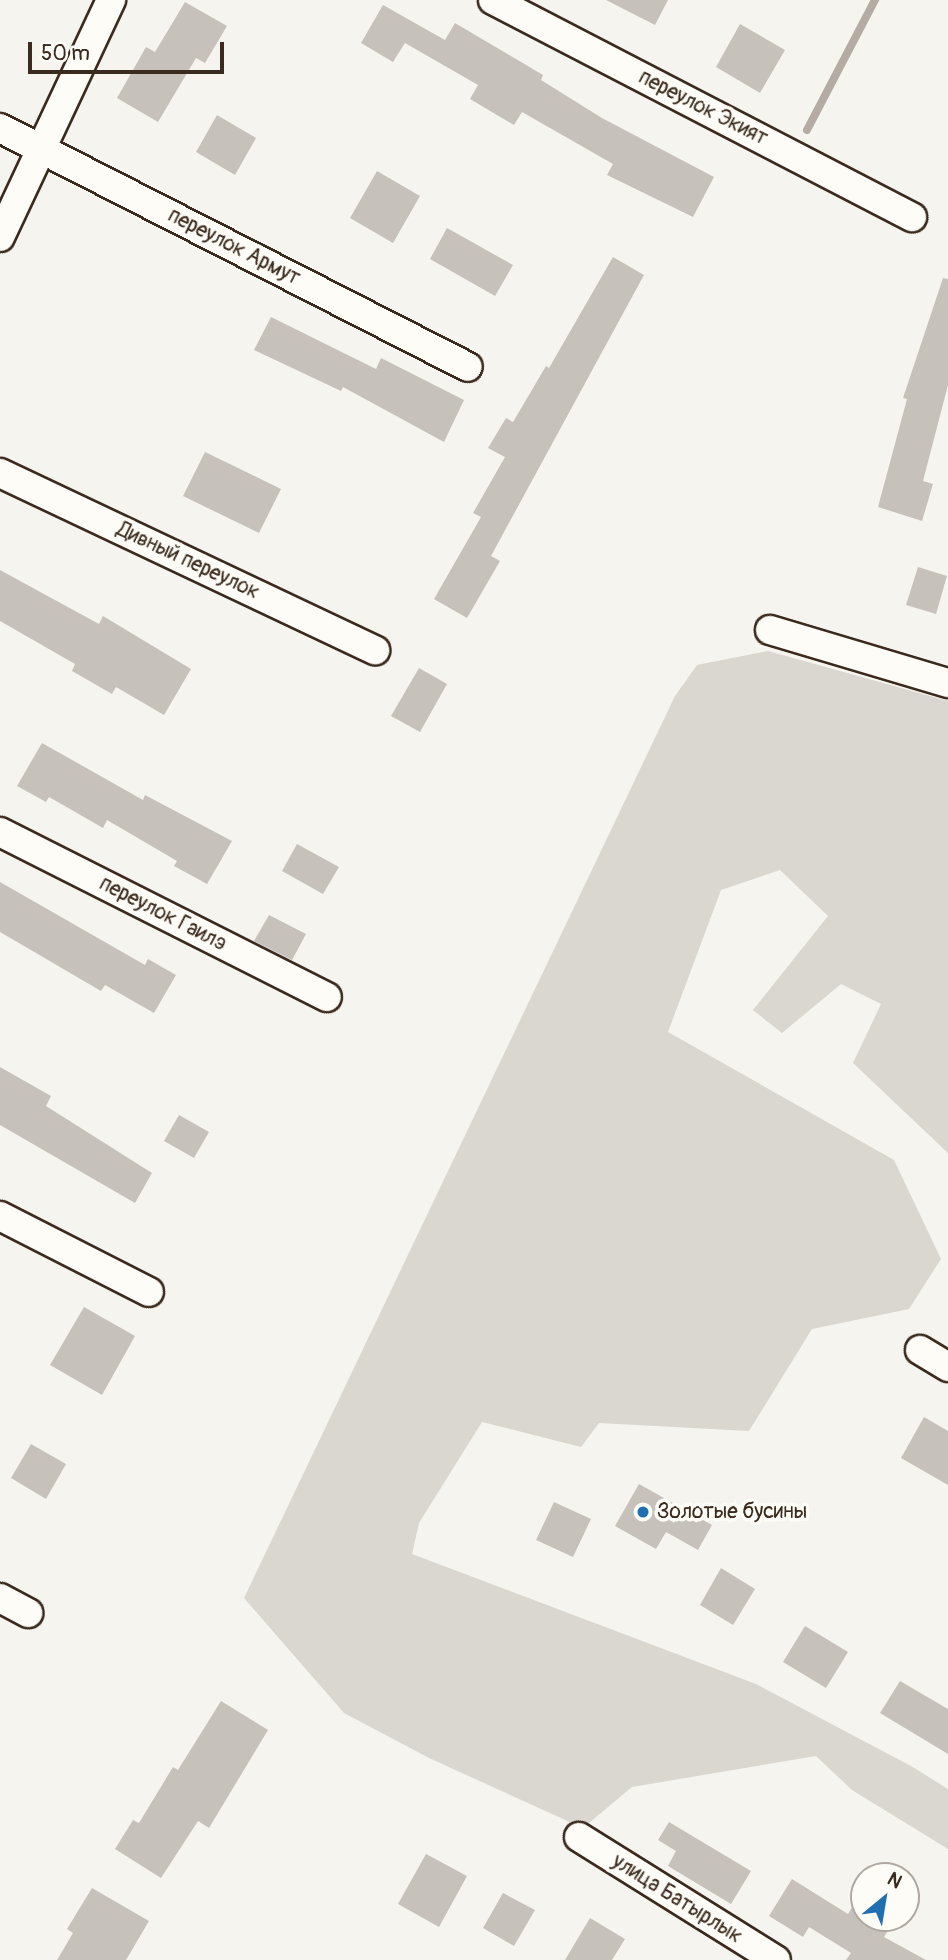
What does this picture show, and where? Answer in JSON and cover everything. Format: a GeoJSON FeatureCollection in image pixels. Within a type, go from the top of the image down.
{"type":"FeatureCollection","features":[{"type":"Feature","properties":{"kind":"street"},"geometry":{"type":"LineString","coordinates":[[0,237],[111,0]]}},
{"type":"Feature","properties":{"kind":"street","name":"переулок Экият"},"geometry":{"type":"LineString","coordinates":[[493,0],[912,217]]}},
{"type":"Feature","properties":{"kind":"street","name":"переулок Армут"},"geometry":{"type":"LineString","coordinates":[[0,128],[468,367]]}},
{"type":"Feature","properties":{"kind":"street","name":"Дивный переулок"},"geometry":{"type":"LineString","coordinates":[[0,472],[375,650]]}},
{"type":"Feature","properties":{"kind":"street"},"geometry":{"type":"LineString","coordinates":[[770,630],[948,683]]}},
{"type":"Feature","properties":{"kind":"street","name":"переулок Гаилэ"},"geometry":{"type":"LineString","coordinates":[[0,832],[327,997]]}},
{"type":"Feature","properties":{"kind":"street"},"geometry":{"type":"LineString","coordinates":[[0,1216],[149,1292]]}},
{"type":"Feature","properties":{"kind":"street"},"geometry":{"type":"LineString","coordinates":[[920,1350],[948,1367]]}},
{"type":"Feature","properties":{"kind":"street"},"geometry":{"type":"LineString","coordinates":[[0,1598],[29,1613]]}},
{"type":"Feature","properties":{"kind":"street","name":"улица Батырлык"},"geometry":{"type":"LineString","coordinates":[[579,1838],[776,1960]]}},
{"type":"Feature","properties":{"kind":"shaded area"},"geometry":{"type":"Polygon","coordinates":[[[768,651],[948,701],[948,1153],[853,1063],[881,1004],[841,984],[782,1033],[753,1010],[828,916],[780,870],[721,890],[668,1032],[894,1160],[941,1259],[909,1309],[812,1329],[749,1431],[599,1423],[581,1447],[482,1422],[419,1523],[412,1554],[756,1684],[911,1766],[948,1789],[948,1849],[852,1790],[816,1756],[632,1787],[583,1828],[429,1758],[344,1713],[244,1598],[675,696],[697,665],[768,651]]]}},
{"type":"Feature","properties":{"kind":"building"},"geometry":{"type":"Polygon","coordinates":[[[606,0],[668,0],[655,25],[606,0]]]}},
{"type":"Feature","properties":{"kind":"building"},"geometry":{"type":"Polygon","coordinates":[[[185,2],[227,26],[205,63],[196,58],[158,122],[117,98],[146,47],[155,52],[185,2]]]}},
{"type":"Feature","properties":{"kind":"building"},"geometry":{"type":"Polygon","coordinates":[[[383,5],[445,40],[455,23],[543,75],[541,80],[602,118],[714,177],[693,217],[607,175],[613,164],[522,112],[514,125],[470,99],[478,85],[405,43],[393,62],[361,43],[383,5]]]}},
{"type":"Feature","properties":{"kind":"building"},"geometry":{"type":"Polygon","coordinates":[[[740,24],[785,50],[760,93],[716,67],[740,24]]]}},
{"type":"Feature","properties":{"kind":"building"},"geometry":{"type":"Polygon","coordinates":[[[217,115],[256,138],[235,175],[196,152],[217,115]]]}},
{"type":"Feature","properties":{"kind":"building"},"geometry":{"type":"Polygon","coordinates":[[[377,171],[420,196],[393,243],[350,218],[377,171]]]}},
{"type":"Feature","properties":{"kind":"building"},"geometry":{"type":"Polygon","coordinates":[[[447,228],[513,265],[495,296],[430,259],[447,228]]]}},
{"type":"Feature","properties":{"kind":"building"},"geometry":{"type":"Polygon","coordinates":[[[613,257],[644,275],[491,556],[500,561],[467,618],[434,599],[481,517],[473,513],[505,457],[488,448],[506,418],[513,422],[546,366],[549,368],[613,257]]]}},
{"type":"Feature","properties":{"kind":"building"},"geometry":{"type":"Polygon","coordinates":[[[943,278],[948,279],[948,385],[923,481],[933,484],[922,521],[878,507],[907,399],[903,398],[943,278]]]}},
{"type":"Feature","properties":{"kind":"building"},"geometry":{"type":"Polygon","coordinates":[[[271,317],[376,369],[381,358],[464,400],[444,442],[343,387],[341,391],[254,350],[271,317]]]}},
{"type":"Feature","properties":{"kind":"building"},"geometry":{"type":"Polygon","coordinates":[[[205,452],[281,489],[259,533],[183,496],[205,452]]]}},
{"type":"Feature","properties":{"kind":"building"},"geometry":{"type":"Polygon","coordinates":[[[918,567],[947,576],[936,614],[906,605],[918,567]]]}},
{"type":"Feature","properties":{"kind":"building"},"geometry":{"type":"Polygon","coordinates":[[[0,570],[99,624],[103,616],[191,669],[164,715],[116,687],[112,694],[72,671],[75,664],[0,621],[0,570]]]}},
{"type":"Feature","properties":{"kind":"building"},"geometry":{"type":"Polygon","coordinates":[[[419,668],[447,684],[420,732],[391,716],[419,668]]]}},
{"type":"Feature","properties":{"kind":"building"},"geometry":{"type":"Polygon","coordinates":[[[42,743],[143,800],[145,795],[232,841],[207,884],[174,866],[177,861],[107,820],[103,828],[49,797],[46,802],[17,786],[42,743]]]}},
{"type":"Feature","properties":{"kind":"building"},"geometry":{"type":"Polygon","coordinates":[[[297,844],[339,867],[323,894],[282,871],[297,844]]]}},
{"type":"Feature","properties":{"kind":"building"},"geometry":{"type":"Polygon","coordinates":[[[0,882],[145,965],[148,959],[176,975],[154,1013],[105,985],[101,991],[0,932],[0,882]]]}},
{"type":"Feature","properties":{"kind":"building"},"geometry":{"type":"Polygon","coordinates":[[[269,915],[306,934],[292,960],[254,941],[269,915]]]}},
{"type":"Feature","properties":{"kind":"building"},"geometry":{"type":"Polygon","coordinates":[[[0,1067],[51,1096],[46,1106],[152,1173],[135,1203],[0,1125],[0,1067]]]}},
{"type":"Feature","properties":{"kind":"building"},"geometry":{"type":"Polygon","coordinates":[[[179,1115],[209,1132],[194,1158],[164,1141],[179,1115]]]}},
{"type":"Feature","properties":{"kind":"building"},"geometry":{"type":"Polygon","coordinates":[[[84,1307],[135,1336],[102,1395],[50,1365],[84,1307]]]}},
{"type":"Feature","properties":{"kind":"building"},"geometry":{"type":"Polygon","coordinates":[[[924,1417],[948,1431],[948,1485],[901,1458],[924,1417]]]}},
{"type":"Feature","properties":{"kind":"building"},"geometry":{"type":"Polygon","coordinates":[[[31,1444],[66,1464],[46,1499],[11,1478],[31,1444]]]}},
{"type":"Feature","properties":{"kind":"building"},"geometry":{"type":"Polygon","coordinates":[[[639,1484],[712,1525],[698,1550],[666,1532],[656,1549],[615,1526],[639,1484]]]}},
{"type":"Feature","properties":{"kind":"building"},"geometry":{"type":"Polygon","coordinates":[[[554,1502],[591,1519],[573,1557],[536,1540],[554,1502]]]}},
{"type":"Feature","properties":{"kind":"building"},"geometry":{"type":"Polygon","coordinates":[[[721,1568],[755,1589],[733,1625],[700,1605],[721,1568]]]}},
{"type":"Feature","properties":{"kind":"building"},"geometry":{"type":"Polygon","coordinates":[[[805,1626],[848,1652],[826,1688],[783,1662],[805,1626]]]}},
{"type":"Feature","properties":{"kind":"building"},"geometry":{"type":"Polygon","coordinates":[[[900,1681],[948,1709],[948,1754],[880,1713],[900,1681]]]}},
{"type":"Feature","properties":{"kind":"building"},"geometry":{"type":"Polygon","coordinates":[[[221,1701],[268,1730],[209,1828],[198,1821],[161,1878],[115,1849],[133,1820],[139,1823],[173,1767],[178,1770],[221,1701]]]}},
{"type":"Feature","properties":{"kind":"building"},"geometry":{"type":"Polygon","coordinates":[[[669,1822],[751,1871],[731,1904],[668,1866],[676,1851],[658,1840],[669,1822]]]}},
{"type":"Feature","properties":{"kind":"building"},"geometry":{"type":"Polygon","coordinates":[[[426,1854],[467,1876],[439,1927],[398,1904],[426,1854]]]}},
{"type":"Feature","properties":{"kind":"building"},"geometry":{"type":"Polygon","coordinates":[[[792,1879],[848,1914],[850,1911],[850,1932],[887,1932],[884,1937],[926,1960],[846,1960],[851,1953],[809,1927],[803,1937],[769,1916],[792,1879]]]}},
{"type":"Feature","properties":{"kind":"building"},"geometry":{"type":"Polygon","coordinates":[[[92,1888],[149,1921],[126,1960],[57,1960],[73,1933],[67,1929],[92,1888]]]}},
{"type":"Feature","properties":{"kind":"building"},"geometry":{"type":"Polygon","coordinates":[[[503,1893],[535,1910],[514,1946],[483,1928],[503,1893]]]}},
{"type":"Feature","properties":{"kind":"building"},"geometry":{"type":"Polygon","coordinates":[[[590,1918],[625,1939],[612,1960],[565,1960],[590,1918]]]}},
{"type":"Feature","properties":{"kind":"waterway"},"geometry":{"type":"LineString","coordinates":[[807,130],[875,0]]}},
{"type":"Feature","properties":{"kind":"place","name":"Золотые бусины"},"geometry":{"type":"Point","coordinates":[643,1512]}}]}
